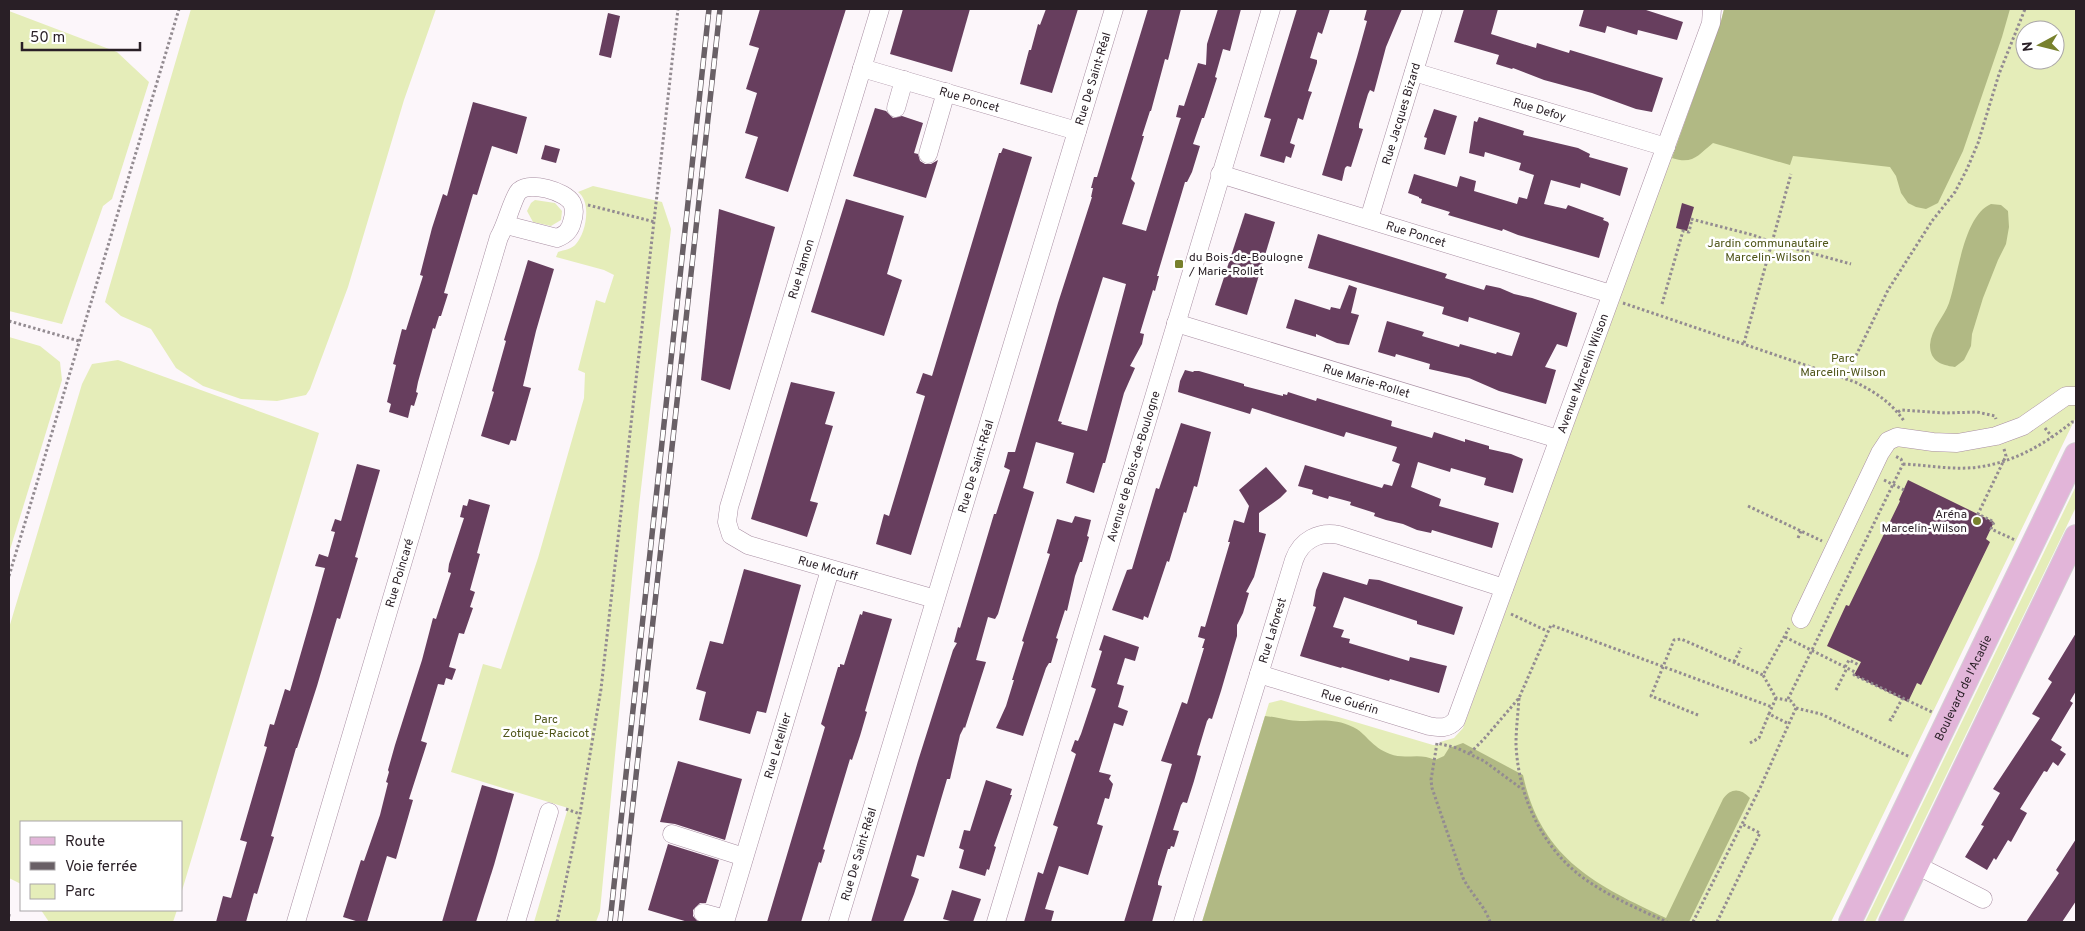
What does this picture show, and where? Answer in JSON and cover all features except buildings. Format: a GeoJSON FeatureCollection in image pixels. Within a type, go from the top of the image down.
{"type":"FeatureCollection","features":[{"type":"Feature","properties":{"kind":"main road","name":"Boulevard de l'Acadie"},"geometry":{"type":"LineString","coordinates":[[1850,922],[2076,454]]}},
{"type":"Feature","properties":{"kind":"main road"},"geometry":{"type":"LineString","coordinates":[[1890,922],[2076,536]]}},
{"type":"Feature","properties":{"kind":"street","name":"Rue Hamon"},"geometry":{"type":"LineString","coordinates":[[728,530],[727,518],[729,507],[880,9]]}},
{"type":"Feature","properties":{"kind":"street","name":"Rue De Saint-Réal"},"geometry":{"type":"LineString","coordinates":[[838,922],[1114,9]]}},
{"type":"Feature","properties":{"kind":"street","name":"Avenue de Bois-de-Boulogne"},"geometry":{"type":"LineString","coordinates":[[996,922],[1271,9]]}},
{"type":"Feature","properties":{"kind":"street","name":"Rue Jacques Bizard"},"geometry":{"type":"LineString","coordinates":[[1368,219],[1433,9]]}},
{"type":"Feature","properties":{"kind":"street","name":"Avenue Marcelin Wilson"},"geometry":{"type":"LineString","coordinates":[[1440,728],[1450,725],[1458,716],[1558,439],[1616,298],[1666,147],[1710,23],[1712,9]]}},
{"type":"Feature","properties":{"kind":"street","name":"Rue Poncet"},"geometry":{"type":"LineString","coordinates":[[862,68],[1077,131]]}},
{"type":"Feature","properties":{"kind":"street","name":"Rue Defoy"},"geometry":{"type":"LineString","coordinates":[[1414,72],[1666,147]]}},
{"type":"Feature","properties":{"kind":"street"},"geometry":{"type":"LineString","coordinates":[[896,108],[904,80]]}},
{"type":"Feature","properties":{"kind":"street"},"geometry":{"type":"LineString","coordinates":[[928,154],[946,92]]}},
{"type":"Feature","properties":{"kind":"street","name":"Rue Poncet"},"geometry":{"type":"LineString","coordinates":[[1220,174],[1616,298]]}},
{"type":"Feature","properties":{"kind":"street","name":"Rue Poincaré"},"geometry":{"type":"LineString","coordinates":[[296,922],[499,237],[506,225]]}},
{"type":"Feature","properties":{"kind":"street","name":"Rue Marie-Rollet"},"geometry":{"type":"LineString","coordinates":[[1176,323],[1558,439]]}},
{"type":"Feature","properties":{"kind":"street"},"geometry":{"type":"LineString","coordinates":[[1796,622],[1888,440],[1901,436],[1933,442],[1957,443],[1984,440],[2023,426],[2066,396],[2076,396]]}},
{"type":"Feature","properties":{"kind":"street","name":"Rue Mcduff"},"geometry":{"type":"LineString","coordinates":[[728,530],[735,538],[748,545],[935,599]]}},
{"type":"Feature","properties":{"kind":"street","name":"Rue Laforest"},"geometry":{"type":"LineString","coordinates":[[1183,922],[1296,554],[1306,541],[1316,536],[1328,534],[1339,536],[1504,588]]}},
{"type":"Feature","properties":{"kind":"street","name":"Rue Letellier"},"geometry":{"type":"LineString","coordinates":[[725,921],[830,570]]}},
{"type":"Feature","properties":{"kind":"street","name":"Rue Guérin"},"geometry":{"type":"LineString","coordinates":[[1259,674],[1421,724],[1440,728]]}},
{"type":"Feature","properties":{"kind":"street"},"geometry":{"type":"LineString","coordinates":[[516,922],[558,811]]}},
{"type":"Feature","properties":{"kind":"street"},"geometry":{"type":"LineString","coordinates":[[672,834],[744,857]]}},
{"type":"Feature","properties":{"kind":"street"},"geometry":{"type":"LineString","coordinates":[[1918,866],[1983,899]]}},
{"type":"Feature","properties":{"kind":"street"},"geometry":{"type":"LineString","coordinates":[[703,913],[725,921]]}},
{"type":"Feature","properties":{"kind":"path"},"geometry":{"type":"LineString","coordinates":[[9,576],[179,9]]}},
{"type":"Feature","properties":{"kind":"path"},"geometry":{"type":"LineString","coordinates":[[557,922],[580,814],[601,689],[616,540],[655,222],[678,9]]}},
{"type":"Feature","properties":{"kind":"path"},"geometry":{"type":"LineString","coordinates":[[1845,378],[1872,320],[1903,264],[1932,221],[1955,192],[1967,169],[1978,143],[1999,74],[2025,9]]}},
{"type":"Feature","properties":{"kind":"path"},"geometry":{"type":"LineString","coordinates":[[1744,343],[1791,174]]}},
{"type":"Feature","properties":{"kind":"path"},"geometry":{"type":"LineString","coordinates":[[585,204],[655,222]]}},
{"type":"Feature","properties":{"kind":"path"},"geometry":{"type":"LineString","coordinates":[[1662,304],[1683,231],[1689,232],[1691,219],[1850,264]]}},
{"type":"Feature","properties":{"kind":"path"},"geometry":{"type":"LineString","coordinates":[[1616,298],[1845,378],[1882,396],[1898,412],[1908,426]]}},
{"type":"Feature","properties":{"kind":"path"},"geometry":{"type":"LineString","coordinates":[[9,321],[79,341]]}},
{"type":"Feature","properties":{"kind":"path"},"geometry":{"type":"LineString","coordinates":[[1898,412],[1901,410],[1946,413],[1977,412],[1995,416],[2001,435]]}},
{"type":"Feature","properties":{"kind":"path"},"geometry":{"type":"LineString","coordinates":[[1903,464],[1968,468],[2004,461],[2022,454],[2052,437],[2072,422],[2076,422]]}},
{"type":"Feature","properties":{"kind":"path"},"geometry":{"type":"LineString","coordinates":[[2043,425],[2052,437]]}},
{"type":"Feature","properties":{"kind":"path"},"geometry":{"type":"LineString","coordinates":[[1788,699],[1891,484],[1903,464],[1902,459],[1890,454]]}},
{"type":"Feature","properties":{"kind":"path"},"geometry":{"type":"LineString","coordinates":[[2006,456],[1978,514],[1994,522],[1991,529],[2018,541]]}},
{"type":"Feature","properties":{"kind":"path"},"geometry":{"type":"LineString","coordinates":[[1891,484],[1904,490]]}},
{"type":"Feature","properties":{"kind":"path"},"geometry":{"type":"LineString","coordinates":[[1748,506],[1816,538]]}},
{"type":"Feature","properties":{"kind":"path"},"geometry":{"type":"LineString","coordinates":[[1798,538],[1801,531]]}},
{"type":"Feature","properties":{"kind":"path"},"geometry":{"type":"LineString","coordinates":[[1506,611],[1547,631]]}},
{"type":"Feature","properties":{"kind":"path"},"geometry":{"type":"LineString","coordinates":[[1763,675],[1784,637],[1796,622]]}},
{"type":"Feature","properties":{"kind":"path"},"geometry":{"type":"LineString","coordinates":[[1470,754],[1519,698],[1549,626],[1553,625],[1772,707]]}},
{"type":"Feature","properties":{"kind":"path"},"geometry":{"type":"LineString","coordinates":[[1784,637],[1846,667],[1855,672],[1854,675],[1935,714]]}},
{"type":"Feature","properties":{"kind":"path"},"geometry":{"type":"LineString","coordinates":[[1698,715],[1651,696],[1672,643],[1677,638],[1763,675],[1776,698]]}},
{"type":"Feature","properties":{"kind":"path"},"geometry":{"type":"LineString","coordinates":[[1734,662],[1741,648]]}},
{"type":"Feature","properties":{"kind":"path"},"geometry":{"type":"LineString","coordinates":[[1836,690],[1849,660],[1859,665]]}},
{"type":"Feature","properties":{"kind":"path"},"geometry":{"type":"LineString","coordinates":[[1519,698],[1516,743],[1523,790],[1542,832],[1571,867],[1596,886],[1667,922]]}},
{"type":"Feature","properties":{"kind":"path"},"geometry":{"type":"LineString","coordinates":[[1693,922],[1742,824],[1796,708],[1794,703],[1788,699],[1776,698]]}},
{"type":"Feature","properties":{"kind":"path"},"geometry":{"type":"LineString","coordinates":[[1750,743],[1759,738],[1776,698]]}},
{"type":"Feature","properties":{"kind":"path"},"geometry":{"type":"LineString","coordinates":[[1889,718],[1891,720],[1902,699]]}},
{"type":"Feature","properties":{"kind":"path"},"geometry":{"type":"LineString","coordinates":[[1796,708],[1821,714],[1913,758]]}},
{"type":"Feature","properties":{"kind":"path"},"geometry":{"type":"LineString","coordinates":[[1770,714],[1789,724]]}},
{"type":"Feature","properties":{"kind":"path"},"geometry":{"type":"LineString","coordinates":[[1490,922],[1463,878],[1432,788],[1431,780],[1437,743],[1470,754],[1496,769],[1523,790]]}},
{"type":"Feature","properties":{"kind":"path"},"geometry":{"type":"LineString","coordinates":[[558,811],[580,814]]}},
{"type":"Feature","properties":{"kind":"path"},"geometry":{"type":"LineString","coordinates":[[1717,922],[1760,833],[1742,824]]}},
{"type":"Feature","properties":{"kind":"green space"},"geometry":{"type":"Polygon","coordinates":[[[191,9],[436,9],[404,100],[348,287],[310,389],[306,395],[277,401],[241,399],[203,386],[176,368],[151,329],[121,316],[105,302],[191,9]]]}},
{"type":"Feature","properties":{"kind":"green space","name":"Parc Marcelin-Wilson"},"geometry":{"type":"Polygon","coordinates":[[[1724,9],[2076,9],[2076,417],[1831,922],[1202,922],[1269,703],[1281,700],[1433,745],[1440,745],[1440,742],[1454,738],[1463,728],[1724,9]]]}},
{"type":"Feature","properties":{"kind":"green space"},"geometry":{"type":"Polygon","coordinates":[[[1724,9],[2010,9],[1963,151],[1938,203],[1926,209],[1908,203],[1901,193],[1896,176],[1890,167],[1793,156],[1790,165],[1713,143],[1695,158],[1679,160],[1672,158],[1724,9]]]}},
{"type":"Feature","properties":{"kind":"green space"},"geometry":{"type":"Polygon","coordinates":[[[9,11],[117,52],[149,82],[112,199],[103,206],[62,324],[9,311],[9,11]]]}},
{"type":"Feature","properties":{"kind":"green space","name":"Parc Zotique-Racicot"},"geometry":{"type":"Polygon","coordinates":[[[593,186],[662,202],[671,229],[639,506],[600,911],[596,922],[534,922],[568,808],[451,772],[483,664],[501,669],[538,558],[584,398],[585,373],[578,370],[596,300],[605,303],[614,275],[604,270],[556,257],[558,252],[572,247],[580,239],[585,225],[586,210],[585,203],[578,192],[593,186]]]}},
{"type":"Feature","properties":{"kind":"green space"},"geometry":{"type":"Polygon","coordinates":[[[535,200],[555,203],[562,211],[561,220],[551,226],[533,222],[527,211],[535,200]]]}},
{"type":"Feature","properties":{"kind":"green space"},"geometry":{"type":"Polygon","coordinates":[[[1991,204],[2001,205],[2008,211],[2009,227],[2006,244],[1983,298],[1972,334],[1971,346],[1964,360],[1955,367],[1945,365],[1937,361],[1932,355],[1930,350],[1931,339],[1949,303],[1968,234],[1974,221],[1991,204]]]}},
{"type":"Feature","properties":{"kind":"green space"},"geometry":{"type":"Polygon","coordinates":[[[9,337],[40,346],[60,362],[62,380],[9,553],[9,337]]]}},
{"type":"Feature","properties":{"kind":"green space"},"geometry":{"type":"Polygon","coordinates":[[[118,360],[319,433],[182,891],[182,821],[20,821],[20,884],[9,878],[9,628],[82,384],[92,364],[118,360]]]}},
{"type":"Feature","properties":{"kind":"green space"},"geometry":{"type":"Polygon","coordinates":[[[2076,486],[2076,507],[1875,922],[1865,922],[2076,486]]]}},
{"type":"Feature","properties":{"kind":"green space"},"geometry":{"type":"Polygon","coordinates":[[[1265,716],[1296,721],[1340,722],[1358,730],[1378,748],[1396,756],[1424,757],[1435,760],[1444,756],[1449,748],[1463,743],[1523,775],[1531,804],[1543,828],[1575,866],[1617,894],[1666,918],[1723,799],[1732,791],[1743,792],[1750,798],[1689,922],[1202,922],[1265,716]]]}},
{"type":"Feature","properties":{"kind":"green space"},"geometry":{"type":"Polygon","coordinates":[[[42,911],[177,911],[173,922],[49,922],[42,911]]]}},
{"type":"Feature","properties":{"kind":"railway"},"geometry":{"type":"LineString","coordinates":[[610,922],[709,9]]}},
{"type":"Feature","properties":{"kind":"railway"},"geometry":{"type":"LineString","coordinates":[[620,922],[720,9]]}},
{"type":"Feature","properties":{"kind":"place","name":"du Bois-de-Boulogne / Marie-Rollet"},"geometry":{"type":"Point","coordinates":[1179,264]}},
{"type":"Feature","properties":{"kind":"place","name":"Aréna Marcelin-Wilson"},"geometry":{"type":"Point","coordinates":[1977,521]}},
{"type":"Feature","properties":{"kind":"park label","name":"Jardin communautaire Marcelin-Wilson"},"geometry":{"type":"Point","coordinates":[1768,250]}}]}
